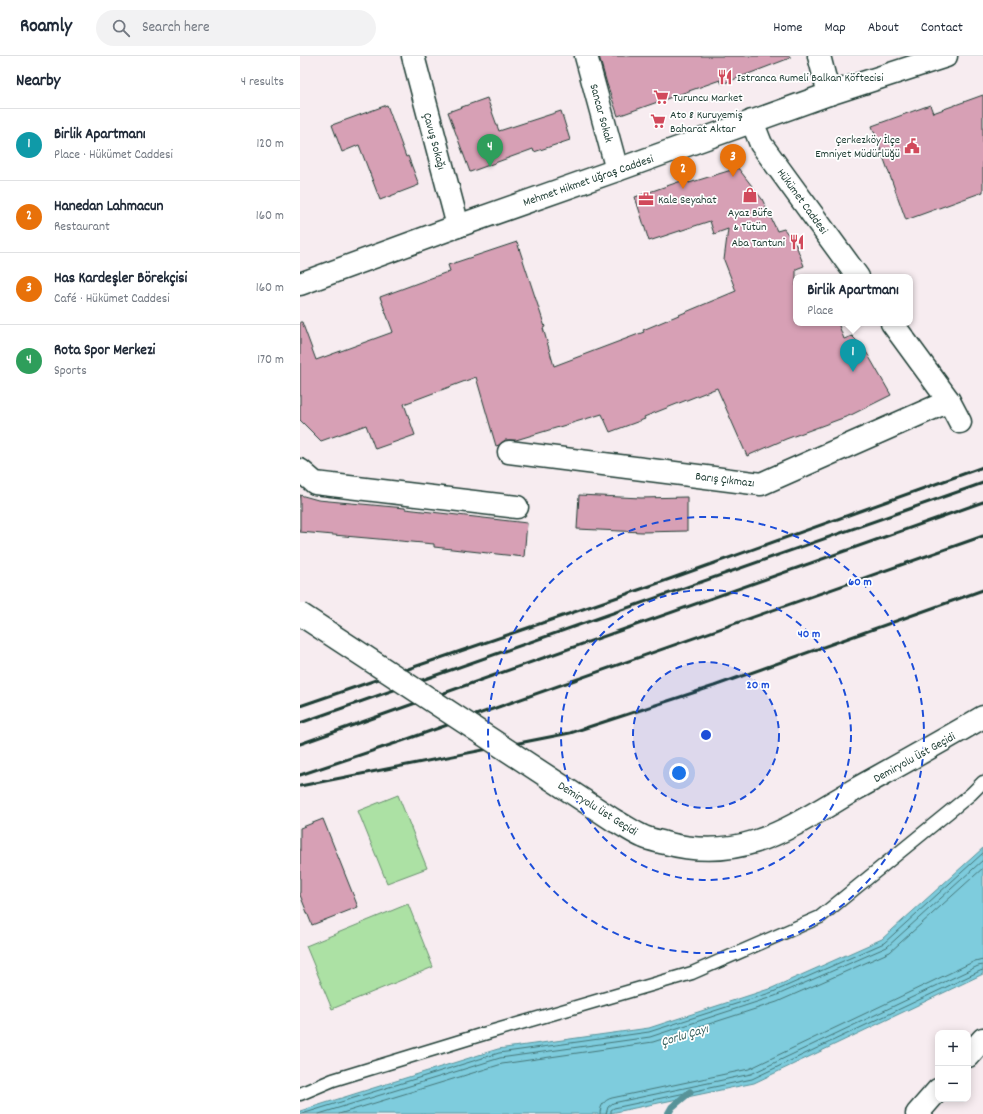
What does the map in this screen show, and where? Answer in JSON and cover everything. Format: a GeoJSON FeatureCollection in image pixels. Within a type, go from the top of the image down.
{"type":"FeatureCollection","features":[{"type":"Feature","properties":{"kind":"street","name":"Çavuş Sokağı"},"geometry":{"type":"LineString","coordinates":[[413,56],[458,226]]}},
{"type":"Feature","properties":{"kind":"street","name":"Sancar Sokak"},"geometry":{"type":"LineString","coordinates":[[586,56],[617,170]]}},
{"type":"Feature","properties":{"kind":"street"},"geometry":{"type":"LineString","coordinates":[[819,56],[829,94]]}},
{"type":"Feature","properties":{"kind":"street","name":"Mehmet Hikmet Uğraş Caddesi"},"geometry":{"type":"LineString","coordinates":[[300,284],[752,121],[946,56]]}},
{"type":"Feature","properties":{"kind":"street","name":"Hükümet Caddesi"},"geometry":{"type":"LineString","coordinates":[[752,121],[761,144],[856,274]]}},
{"type":"Feature","properties":{"kind":"street"},"geometry":{"type":"LineString","coordinates":[[894,326],[949,401],[960,422]]}},
{"type":"Feature","properties":{"kind":"street","name":"Barış Çıkmazı"},"geometry":{"type":"LineString","coordinates":[[509,452],[761,484],[949,401]]}},
{"type":"Feature","properties":{"kind":"street"},"geometry":{"type":"LineString","coordinates":[[300,470],[315,483],[517,507]]}},
{"type":"Feature","properties":{"kind":"street","name":"Demiryolu Üst Geçidi"},"geometry":{"type":"LineString","coordinates":[[300,614],[615,821],[644,837],[680,847],[700,849],[725,848],[753,843],[775,834],[809,817],[983,718]]}},
{"type":"Feature","properties":{"kind":"street"},"geometry":{"type":"LineString","coordinates":[[971,1052],[983,1038]]}},
{"type":"Feature","properties":{"kind":"street"},"geometry":{"type":"LineString","coordinates":[[918,1114],[935,1094]]}},
{"type":"Feature","properties":{"kind":"lane"},"geometry":{"type":"LineString","coordinates":[[300,1094],[333,1080],[692,973],[820,917],[971,794],[983,782]]}},
{"type":"Feature","properties":{"kind":"green space"},"geometry":{"type":"Polygon","coordinates":[[[398,795],[427,868],[387,883],[358,811],[398,795]]]}},
{"type":"Feature","properties":{"kind":"green space"},"geometry":{"type":"Polygon","coordinates":[[[408,904],[433,967],[332,1009],[306,946],[408,904]]]}},
{"type":"Feature","properties":{"kind":"water","name":"Çorlu Çayı"},"geometry":{"type":"Polygon","coordinates":[[[983,848],[983,974],[754,1083],[606,1114],[300,1114],[300,1111],[498,1049],[649,1028],[772,988],[882,939],[983,848]]]}},
{"type":"Feature","properties":{"kind":"building"},"geometry":{"type":"Polygon","coordinates":[[[599,56],[790,56],[790,58],[722,84],[720,80],[618,116],[599,56]]]}},
{"type":"Feature","properties":{"kind":"building"},"geometry":{"type":"Polygon","coordinates":[[[983,95],[983,192],[906,220],[872,126],[930,105],[933,113],[983,95]]]}},
{"type":"Feature","properties":{"kind":"building"},"geometry":{"type":"Polygon","coordinates":[[[487,98],[499,131],[561,111],[570,140],[534,152],[533,149],[470,172],[448,112],[487,98]]]}},
{"type":"Feature","properties":{"kind":"building"},"geometry":{"type":"Polygon","coordinates":[[[387,105],[406,157],[408,156],[419,185],[380,200],[359,145],[342,152],[332,125],[387,105]]]}},
{"type":"Feature","properties":{"kind":"building"},"geometry":{"type":"Polygon","coordinates":[[[738,168],[762,199],[777,231],[784,229],[796,245],[804,266],[796,269],[796,274],[793,274],[793,326],[839,326],[844,339],[852,336],[864,348],[891,395],[851,415],[786,439],[747,456],[717,388],[644,417],[645,419],[610,432],[602,414],[516,440],[505,440],[496,446],[476,377],[404,404],[415,435],[375,449],[366,425],[321,441],[300,420],[300,322],[302,322],[316,360],[393,332],[380,297],[450,271],[448,265],[517,242],[545,327],[543,328],[554,366],[644,332],[643,330],[736,291],[724,260],[728,229],[714,234],[710,221],[649,241],[635,197],[687,179],[689,183],[738,168]]]}},
{"type":"Feature","properties":{"kind":"building"},"geometry":{"type":"Polygon","coordinates":[[[300,495],[318,500],[405,508],[527,523],[524,557],[434,547],[434,544],[300,532],[300,495]]]}},
{"type":"Feature","properties":{"kind":"building"},"geometry":{"type":"Polygon","coordinates":[[[579,495],[641,498],[687,497],[687,531],[642,532],[577,529],[579,495]]]}},
{"type":"Feature","properties":{"kind":"building"},"geometry":{"type":"Polygon","coordinates":[[[323,819],[358,907],[312,925],[300,895],[300,828],[323,819]]]}},
{"type":"Feature","properties":{"kind":"waterway"},"geometry":{"type":"LineString","coordinates":[[668,1114],[672,1107],[690,1092]]}},
{"type":"Feature","properties":{"kind":"railway"},"geometry":{"type":"LineString","coordinates":[[300,706],[653,585],[983,467]]}},
{"type":"Feature","properties":{"kind":"railway"},"geometry":{"type":"LineString","coordinates":[[300,723],[983,483]]}},
{"type":"Feature","properties":{"kind":"railway"},"geometry":{"type":"LineString","coordinates":[[300,744],[983,502]]}},
{"type":"Feature","properties":{"kind":"railway"},"geometry":{"type":"LineString","coordinates":[[300,775],[402,741],[983,536]]}},
{"type":"Feature","properties":{"kind":"railway"},"geometry":{"type":"LineString","coordinates":[[300,786],[570,733],[714,686],[983,590]]}},
{"type":"Feature","properties":{"kind":"place","name":"Istranca Rumeli Balkan Köftecisi"},"geometry":{"type":"Point","coordinates":[725,77]}},
{"type":"Feature","properties":{"kind":"place","name":"Turuncu Market"},"geometry":{"type":"Point","coordinates":[661,97]}},
{"type":"Feature","properties":{"kind":"place","name":"Ato 8 Kuruyemiş Baharat Aktar"},"geometry":{"type":"Point","coordinates":[658,121]}},
{"type":"Feature","properties":{"kind":"place","name":"Çerkezköy İlçe Emniyet Müdürlüğü"},"geometry":{"type":"Point","coordinates":[912,146]}},
{"type":"Feature","properties":{"kind":"place","name":"Rota Spor Merkezi"},"geometry":{"type":"Point","coordinates":[490,167]}},
{"type":"Feature","properties":{"kind":"place","name":"Has Kardeşler Börekçisi"},"geometry":{"type":"Point","coordinates":[733,177]}},
{"type":"Feature","properties":{"kind":"place","name":"Hanedan Lahmacun"},"geometry":{"type":"Point","coordinates":[683,189]}},
{"type":"Feature","properties":{"kind":"place","name":"Ayaz Büfe & Tütün"},"geometry":{"type":"Point","coordinates":[750,195]}},
{"type":"Feature","properties":{"kind":"place","name":"Kale Seyahat"},"geometry":{"type":"Point","coordinates":[646,199]}},
{"type":"Feature","properties":{"kind":"place","name":"Aba Tantuni"},"geometry":{"type":"Point","coordinates":[797,242]}},
{"type":"Feature","properties":{"kind":"place","name":"Birlik Apartmanı"},"geometry":{"type":"Point","coordinates":[853,372]}}]}
